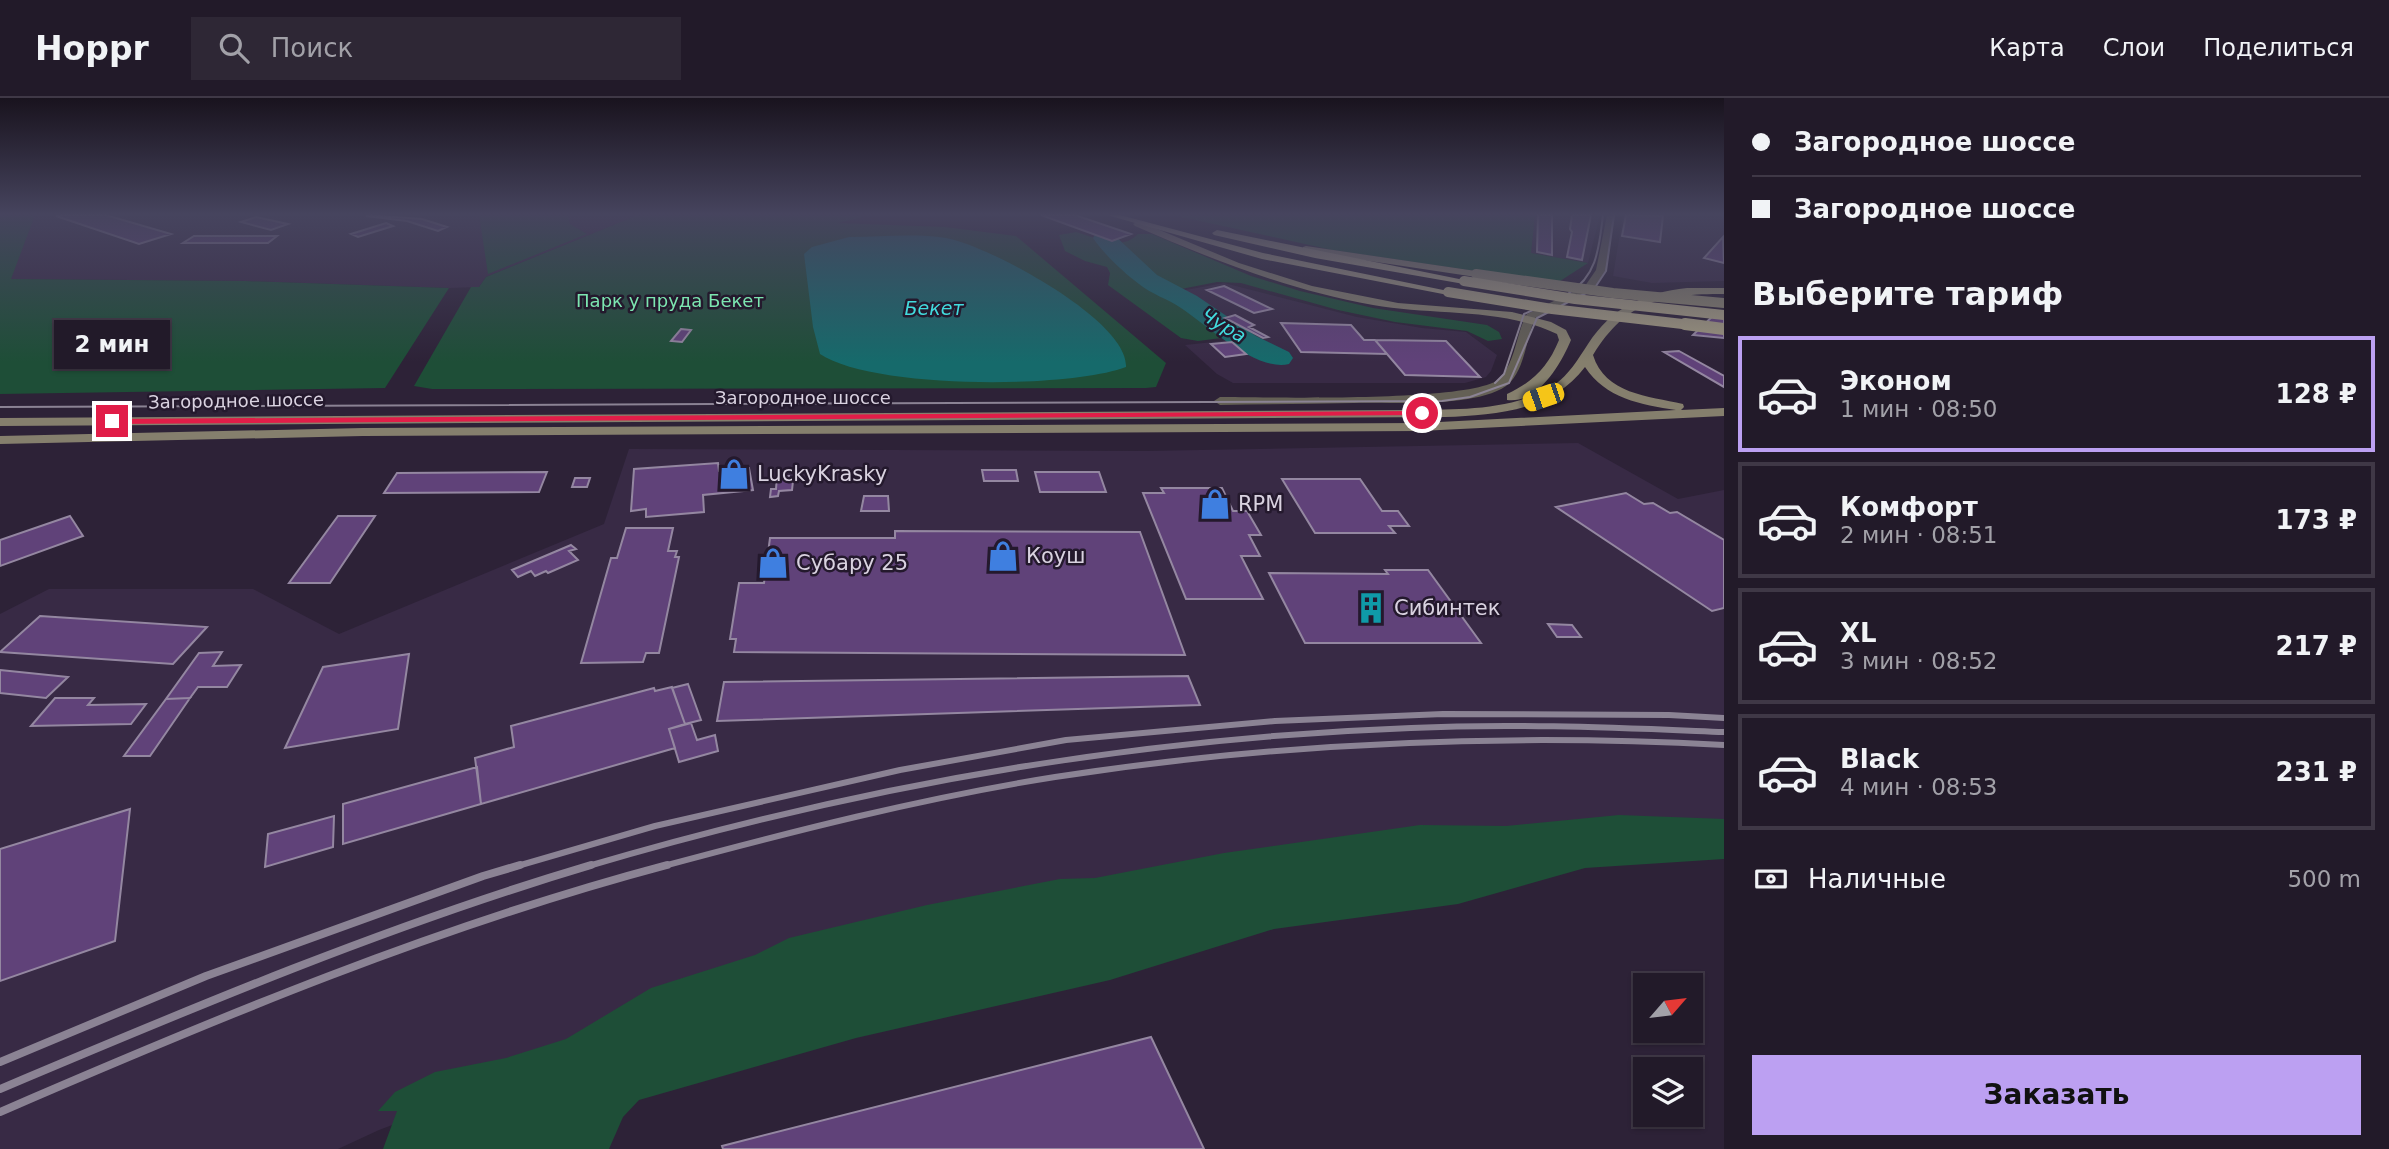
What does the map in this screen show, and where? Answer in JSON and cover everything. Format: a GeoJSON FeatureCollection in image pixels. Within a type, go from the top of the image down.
{"type":"FeatureCollection","features":[{"type":"Feature","properties":{"kind":"main road"},"geometry":{"type":"LineString","coordinates":[[1233,264],[1296,285],[1384,304],[1528,320],[1555,328],[1565,336],[1555,365],[1544,379],[1509,398],[1422,413]]}},
{"type":"Feature","properties":{"kind":"main road"},"geometry":{"type":"LineString","coordinates":[[1301,264],[1552,309],[1724,329]]}},
{"type":"Feature","properties":{"kind":"main road"},"geometry":{"type":"LineString","coordinates":[[1377,264],[1575,299],[1724,315]]}},
{"type":"Feature","properties":{"kind":"main road"},"geometry":{"type":"LineString","coordinates":[[1412,264],[1613,293],[1724,303]]}},
{"type":"Feature","properties":{"kind":"main road","name":"Загородное шоссе"},"geometry":{"type":"LineString","coordinates":[[0,422],[1422,413],[1486,410],[1543,397],[1571,378],[1609,320],[1627,307],[1674,293],[1724,291]]}},
{"type":"Feature","properties":{"kind":"main road"},"geometry":{"type":"LineString","coordinates":[[1587,355],[1593,373],[1600,380],[1625,393],[1671,406],[1724,411]]}},
{"type":"Feature","properties":{"kind":"main road","name":"Загородное шоссе"},"geometry":{"type":"LineString","coordinates":[[0,440],[363,432],[1420,427],[1724,411]]}},
{"type":"Feature","properties":{"kind":"street"},"geometry":{"type":"LineString","coordinates":[[1220,401],[1439,398],[1466,395],[1505,382],[1531,316],[1588,288],[1602,264]]}},
{"type":"Feature","properties":{"kind":"shaded area"},"geometry":{"type":"Polygon","coordinates":[[[16,264],[518,264],[486,277],[479,287],[449,288],[245,281],[10,279],[16,264]]]}},
{"type":"Feature","properties":{"kind":"shaded area"},"geometry":{"type":"Polygon","coordinates":[[[1615,264],[1724,264],[1724,281],[1652,283],[1613,276],[1615,264]]]}},
{"type":"Feature","properties":{"kind":"shaded area"},"geometry":{"type":"Polygon","coordinates":[[[1224,283],[1357,317],[1466,332],[1497,355],[1486,377],[1465,383],[1233,383],[1217,374],[1185,345],[1250,338],[1180,291],[1224,283]]]}},
{"type":"Feature","properties":{"kind":"shaded area"},"geometry":{"type":"Polygon","coordinates":[[[1578,443],[1678,499],[1724,490],[1724,859],[1649,826],[806,969],[379,1130],[338,1149],[0,1149],[0,614],[49,589],[253,589],[339,634],[604,524],[629,449],[1145,451],[1578,443]]]}},
{"type":"Feature","properties":{"kind":"green space"},"geometry":{"type":"Polygon","coordinates":[[[0,264],[17,264],[11,279],[245,281],[449,288],[385,388],[0,394],[0,264]]]}},
{"type":"Feature","properties":{"kind":"green space"},"geometry":{"type":"Polygon","coordinates":[[[486,264],[513,264],[488,274],[486,264]]]}},
{"type":"Feature","properties":{"kind":"green space","name":"Парк у пруда Бекет"},"geometry":{"type":"Polygon","coordinates":[[[518,264],[1049,264],[1166,363],[1156,387],[1146,388],[432,389],[414,386],[471,287],[479,287],[486,277],[518,264]]]}},
{"type":"Feature","properties":{"kind":"green space"},"geometry":{"type":"Polygon","coordinates":[[[1096,264],[1223,264],[1300,291],[1373,308],[1487,325],[1499,332],[1502,339],[1488,341],[1467,331],[1395,322],[1338,310],[1241,283],[1217,282],[1176,290],[1239,333],[1237,336],[1198,341],[1181,338],[1108,285],[1110,273],[1107,267],[1096,264]]]}},
{"type":"Feature","properties":{"kind":"green space"},"geometry":{"type":"Polygon","coordinates":[[[1428,264],[1586,264],[1557,283],[1428,264]]]}},
{"type":"Feature","properties":{"kind":"green space"},"geometry":{"type":"Polygon","coordinates":[[[1619,815],[1724,819],[1724,859],[1585,868],[1458,904],[1274,929],[1110,980],[856,1038],[639,1100],[623,1117],[609,1149],[383,1149],[397,1111],[378,1111],[395,1092],[435,1072],[506,1058],[566,1039],[651,988],[755,955],[789,938],[927,905],[1060,879],[1095,878],[1224,853],[1420,825],[1506,826],[1619,815]]]}},
{"type":"Feature","properties":{"kind":"water","name":"Бекет"},"geometry":{"type":"Polygon","coordinates":[[[805,264],[1011,264],[1081,307],[1105,328],[1121,348],[1126,367],[1098,374],[1017,382],[971,382],[882,374],[846,366],[820,354],[813,327],[805,264]]]}},
{"type":"Feature","properties":{"kind":"building"},"geometry":{"type":"Polygon","coordinates":[[[1224,286],[1272,309],[1254,313],[1207,290],[1224,286]]]}},
{"type":"Feature","properties":{"kind":"building"},"geometry":{"type":"Polygon","coordinates":[[[1718,311],[1724,312],[1724,338],[1693,335],[1718,311]]]}},
{"type":"Feature","properties":{"kind":"building"},"geometry":{"type":"Polygon","coordinates":[[[1235,315],[1254,325],[1249,327],[1268,337],[1263,338],[1225,318],[1235,315]]]}},
{"type":"Feature","properties":{"kind":"building"},"geometry":{"type":"Polygon","coordinates":[[[1281,323],[1351,325],[1364,340],[1375,340],[1387,354],[1301,352],[1281,323]]]}},
{"type":"Feature","properties":{"kind":"building"},"geometry":{"type":"Polygon","coordinates":[[[681,329],[691,330],[682,342],[671,341],[681,329]]]}},
{"type":"Feature","properties":{"kind":"building"},"geometry":{"type":"Polygon","coordinates":[[[1375,340],[1446,341],[1480,377],[1405,375],[1375,340]]]}},
{"type":"Feature","properties":{"kind":"building"},"geometry":{"type":"Polygon","coordinates":[[[1232,342],[1246,354],[1225,357],[1211,344],[1232,342]]]}},
{"type":"Feature","properties":{"kind":"building"},"geometry":{"type":"Polygon","coordinates":[[[1679,351],[1724,376],[1724,387],[1664,352],[1679,351]]]}},
{"type":"Feature","properties":{"kind":"building"},"geometry":{"type":"Polygon","coordinates":[[[718,463],[719,471],[749,468],[753,490],[703,495],[704,512],[646,517],[646,509],[631,511],[634,469],[718,463]]]}},
{"type":"Feature","properties":{"kind":"building"},"geometry":{"type":"Polygon","coordinates":[[[982,470],[1016,470],[1018,481],[984,481],[982,470]]]}},
{"type":"Feature","properties":{"kind":"building"},"geometry":{"type":"Polygon","coordinates":[[[547,472],[539,492],[384,493],[397,473],[547,472]]]}},
{"type":"Feature","properties":{"kind":"building"},"geometry":{"type":"Polygon","coordinates":[[[1035,472],[1099,472],[1106,492],[1040,492],[1035,472]]]}},
{"type":"Feature","properties":{"kind":"building"},"geometry":{"type":"Polygon","coordinates":[[[777,476],[789,476],[788,481],[793,481],[792,490],[779,491],[778,496],[770,497],[771,489],[776,489],[777,476]]]}},
{"type":"Feature","properties":{"kind":"building"},"geometry":{"type":"Polygon","coordinates":[[[575,478],[590,478],[587,487],[572,487],[575,478]]]}},
{"type":"Feature","properties":{"kind":"building","name":"Сибинтек"},"geometry":{"type":"Polygon","coordinates":[[[1282,479],[1360,479],[1382,511],[1398,511],[1409,526],[1389,526],[1395,533],[1315,533],[1282,479]]]}},
{"type":"Feature","properties":{"kind":"building"},"geometry":{"type":"Polygon","coordinates":[[[1161,488],[1222,488],[1233,511],[1247,511],[1261,535],[1249,535],[1260,556],[1241,556],[1263,599],[1186,599],[1143,493],[1164,493],[1161,488]]]}},
{"type":"Feature","properties":{"kind":"building"},"geometry":{"type":"Polygon","coordinates":[[[1626,493],[1644,504],[1653,503],[1670,513],[1677,512],[1724,540],[1724,608],[1712,611],[1556,507],[1626,493]]]}},
{"type":"Feature","properties":{"kind":"building"},"geometry":{"type":"Polygon","coordinates":[[[864,496],[888,496],[889,511],[861,511],[864,496]]]}},
{"type":"Feature","properties":{"kind":"building"},"geometry":{"type":"Polygon","coordinates":[[[70,516],[83,536],[0,566],[0,540],[70,516]]]}},
{"type":"Feature","properties":{"kind":"building"},"geometry":{"type":"Polygon","coordinates":[[[338,516],[375,516],[330,583],[289,583],[338,516]]]}},
{"type":"Feature","properties":{"kind":"building"},"geometry":{"type":"Polygon","coordinates":[[[626,528],[673,528],[668,551],[677,551],[675,557],[679,557],[659,653],[646,653],[643,662],[581,663],[611,558],[617,558],[626,528]]]}},
{"type":"Feature","properties":{"kind":"building"},"geometry":{"type":"Polygon","coordinates":[[[895,531],[1140,532],[1185,655],[734,652],[736,639],[730,639],[739,583],[764,583],[770,538],[895,538],[895,531]]]}},
{"type":"Feature","properties":{"kind":"building"},"geometry":{"type":"Polygon","coordinates":[[[571,545],[576,549],[569,551],[578,560],[548,573],[546,571],[535,576],[531,571],[518,577],[512,570],[571,545]]]}},
{"type":"Feature","properties":{"kind":"building","name":"Сибинтек"},"geometry":{"type":"Polygon","coordinates":[[[1385,570],[1428,570],[1481,643],[1305,643],[1269,573],[1388,574],[1385,570]]]}},
{"type":"Feature","properties":{"kind":"building"},"geometry":{"type":"Polygon","coordinates":[[[40,616],[207,627],[173,664],[0,652],[40,616]]]}},
{"type":"Feature","properties":{"kind":"building"},"geometry":{"type":"Polygon","coordinates":[[[1548,624],[1572,625],[1581,637],[1557,637],[1548,624]]]}},
{"type":"Feature","properties":{"kind":"building"},"geometry":{"type":"Polygon","coordinates":[[[222,652],[213,666],[241,665],[227,687],[198,687],[190,698],[166,699],[199,653],[222,652]]]}},
{"type":"Feature","properties":{"kind":"building"},"geometry":{"type":"Polygon","coordinates":[[[409,654],[398,729],[285,748],[323,667],[409,654]]]}},
{"type":"Feature","properties":{"kind":"building"},"geometry":{"type":"Polygon","coordinates":[[[0,670],[68,677],[46,698],[0,693],[0,670]]]}},
{"type":"Feature","properties":{"kind":"building"},"geometry":{"type":"Polygon","coordinates":[[[1188,676],[1200,705],[717,721],[724,682],[1188,676]]]}},
{"type":"Feature","properties":{"kind":"building"},"geometry":{"type":"Polygon","coordinates":[[[688,684],[701,720],[685,724],[672,688],[688,684]]]}},
{"type":"Feature","properties":{"kind":"building"},"geometry":{"type":"Polygon","coordinates":[[[672,687],[685,724],[669,729],[675,748],[481,804],[475,758],[514,747],[511,726],[654,688],[655,691],[672,687]]]}},
{"type":"Feature","properties":{"kind":"building"},"geometry":{"type":"Polygon","coordinates":[[[55,698],[94,698],[88,705],[146,704],[131,724],[31,726],[55,698]]]}},
{"type":"Feature","properties":{"kind":"building"},"geometry":{"type":"Polygon","coordinates":[[[190,698],[150,756],[124,756],[166,699],[190,698]]]}},
{"type":"Feature","properties":{"kind":"building"},"geometry":{"type":"Polygon","coordinates":[[[691,723],[697,740],[715,735],[718,751],[679,762],[669,729],[691,723]]]}},
{"type":"Feature","properties":{"kind":"building"},"geometry":{"type":"Polygon","coordinates":[[[477,767],[481,804],[343,844],[343,804],[477,767]]]}},
{"type":"Feature","properties":{"kind":"building"},"geometry":{"type":"Polygon","coordinates":[[[130,809],[115,941],[0,981],[0,849],[130,809]]]}},
{"type":"Feature","properties":{"kind":"building"},"geometry":{"type":"Polygon","coordinates":[[[334,816],[333,847],[265,867],[268,834],[334,816]]]}},
{"type":"Feature","properties":{"kind":"building"},"geometry":{"type":"Polygon","coordinates":[[[1151,1037],[1204,1149],[723,1149],[722,1146],[1151,1037]]]}},
{"type":"Feature","properties":{"kind":"waterway","name":"Чура"},"geometry":{"type":"LineString","coordinates":[[1131,264],[1148,280],[1188,301],[1246,342],[1279,358]]}},
{"type":"Feature","properties":{"kind":"tram line"},"geometry":{"type":"LineString","coordinates":[[1569,293],[1586,278],[1593,264]]}},
{"type":"Feature","properties":{"kind":"tram line"},"geometry":{"type":"LineString","coordinates":[[0,407],[1442,401],[1470,397],[1509,383],[1537,318],[1594,289],[1606,271],[1607,264]]}},
{"type":"Feature","properties":{"kind":"tram line"},"geometry":{"type":"LineString","coordinates":[[1495,383],[1504,374],[1524,314],[1544,305]]}},
{"type":"Feature","properties":{"kind":"railway"},"geometry":{"type":"LineString","coordinates":[[514,867],[655,826],[900,770],[1066,740],[1275,721],[1443,714],[1669,715],[1724,718]]}},
{"type":"Feature","properties":{"kind":"railway"},"geometry":{"type":"LineString","coordinates":[[585,867],[787,813],[890,791],[1097,756],[1202,743],[1306,734],[1490,726],[1724,732]]}},
{"type":"Feature","properties":{"kind":"railway"},"geometry":{"type":"LineString","coordinates":[[660,867],[906,805],[1005,785],[1138,765],[1305,749],[1473,741],[1556,740],[1724,745]]}},
{"type":"Feature","properties":{"kind":"railway"},"geometry":{"type":"LineString","coordinates":[[0,1062],[206,976],[520,865]]}},
{"type":"Feature","properties":{"kind":"railway"},"geometry":{"type":"LineString","coordinates":[[0,1089],[292,969],[441,914],[591,865]]}},
{"type":"Feature","properties":{"kind":"railway"},"geometry":{"type":"LineString","coordinates":[[0,1112],[163,1042],[412,945],[581,889],[667,865]]}},
{"type":"Feature","properties":{"kind":"place","name":"LuckyKrasky"},"geometry":{"type":"Point","coordinates":[734,474]}},
{"type":"Feature","properties":{"kind":"place","name":"RPM"},"geometry":{"type":"Point","coordinates":[1215,504]}},
{"type":"Feature","properties":{"kind":"place","name":"Коуш"},"geometry":{"type":"Point","coordinates":[1003,556]}},
{"type":"Feature","properties":{"kind":"place","name":"Субару 25"},"geometry":{"type":"Point","coordinates":[773,563]}},
{"type":"Feature","properties":{"kind":"place","name":"Сибинтек"},"geometry":{"type":"Point","coordinates":[1371,608]}},
{"type":"Feature","properties":{"kind":"route"},"geometry":{"type":"LineString","coordinates":[[112,421],[1422,413]]}}]}
